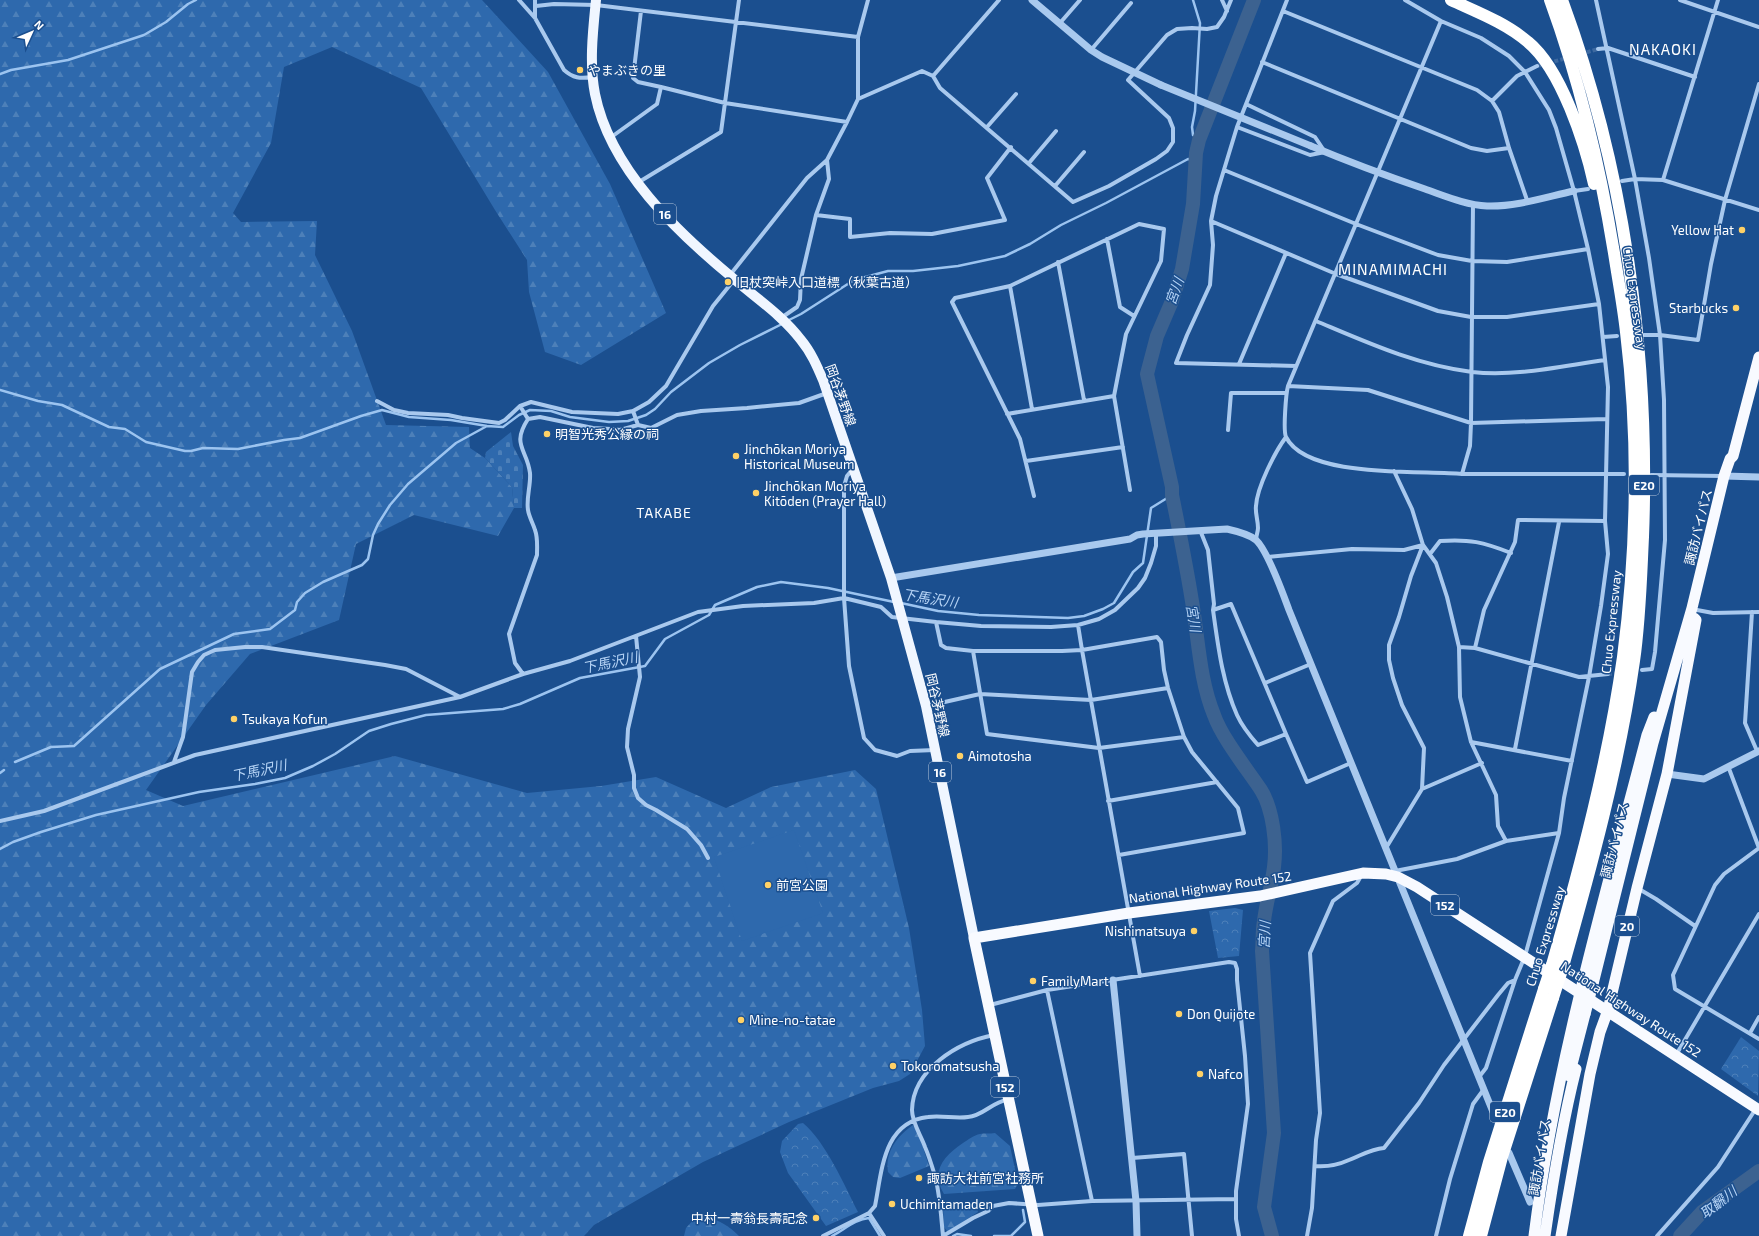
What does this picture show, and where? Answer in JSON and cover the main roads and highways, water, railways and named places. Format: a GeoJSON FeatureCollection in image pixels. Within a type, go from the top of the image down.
{"type":"FeatureCollection","features":[{"type":"Feature","properties":{"kind":"highway"},"geometry":{"type":"LineString","coordinates":[[1451,0],[1513,31],[1529,43],[1542,56],[1552,70],[1569,105],[1592,172],[1623,308]]}},
{"type":"Feature","properties":{"kind":"highway","name":"Chuo Expressway"},"geometry":{"type":"LineString","coordinates":[[1481,1236],[1502,1157],[1554,998],[1557,968],[1607,750],[1623,657],[1633,530],[1634,461],[1630,373],[1623,308],[1606,200],[1593,143],[1578,85],[1550,0]]}},
{"type":"Feature","properties":{"kind":"highway","name":"Chuo Expressway"},"geometry":{"type":"LineString","coordinates":[[1469,1236],[1492,1155],[1544,989],[1557,968],[1608,800],[1628,703],[1641,598],[1645,452],[1641,375],[1634,301],[1615,190],[1589,81],[1562,0]]}},
{"type":"Feature","properties":{"kind":"highway","name":"諏訪バイパス"},"geometry":{"type":"LineString","coordinates":[[1594,985],[1656,744],[1715,543],[1730,459],[1733,456],[1759,357]]}},
{"type":"Feature","properties":{"kind":"highway","name":"諏訪バイパス"},"geometry":{"type":"LineString","coordinates":[[1545,1236],[1554,1171],[1565,1112],[1587,1014],[1653,743],[1683,640],[1727,476]]}},
{"type":"Feature","properties":{"kind":"highway","name":"20"},"geometry":{"type":"LineString","coordinates":[[1561,1236],[1590,1074],[1600,1032],[1608,1010],[1637,888],[1667,774],[1696,620],[1695,614]]}},
{"type":"Feature","properties":{"kind":"highway","name":"20"},"geometry":{"type":"LineString","coordinates":[[1534,1236],[1537,1208],[1563,1071],[1580,994],[1647,735],[1680,643],[1683,640]]}},
{"type":"Feature","properties":{"kind":"highway","name":"National Highway Route 152"},"geometry":{"type":"LineString","coordinates":[[974,938],[1129,913],[1260,896],[1293,890],[1363,873],[1397,874],[1758,1108]]}},
{"type":"Feature","properties":{"kind":"highway","name":"152"},"geometry":{"type":"LineString","coordinates":[[974,938],[1007,1100],[1038,1236]]}},
{"type":"Feature","properties":{"kind":"highway","name":"諏訪バイパス"},"geometry":{"type":"LineString","coordinates":[[1541,1236],[1557,1130],[1568,1080],[1587,1014]]}},
{"type":"Feature","properties":{"kind":"main road","name":"岡谷茅野線"},"geometry":{"type":"LineString","coordinates":[[596,2],[592,48],[593,77],[598,107],[610,138],[624,164],[637,183],[700,250],[784,321],[801,340],[813,357],[828,393],[891,578],[926,706],[974,938]]}},
{"type":"Feature","properties":{"kind":"waterway"},"geometry":{"type":"LineString","coordinates":[[0,74],[11,70],[68,60],[144,35],[166,22],[188,4],[196,0]]}},
{"type":"Feature","properties":{"kind":"waterway"},"geometry":{"type":"LineString","coordinates":[[1193,0],[1200,23],[1195,111],[1192,127],[1193,135],[1199,140]]}},
{"type":"Feature","properties":{"kind":"waterway","name":"宮川"},"geometry":{"type":"LineString","coordinates":[[1254,0],[1199,140],[1196,153],[1193,204],[1182,269],[1172,301],[1157,336],[1147,374],[1172,487],[1172,495],[1189,584],[1206,691],[1218,724],[1265,798],[1269,807],[1273,827],[1275,858],[1263,925],[1262,951],[1274,1133],[1264,1207],[1272,1236]]}},
{"type":"Feature","properties":{"kind":"waterway"},"geometry":{"type":"LineString","coordinates":[[787,321],[801,314],[854,280],[888,271],[913,271],[958,266],[1005,256],[1188,159],[1195,160]]}},
{"type":"Feature","properties":{"kind":"waterway"},"geometry":{"type":"LineString","coordinates":[[0,390],[38,401],[62,405],[109,427],[125,429],[146,442],[185,451],[203,448],[238,449],[300,438],[382,410],[409,417],[451,420],[503,427],[519,415],[530,410],[551,411],[570,417],[609,422],[628,421],[646,415],[655,409],[671,392],[709,363],[740,345],[782,324]]}},
{"type":"Feature","properties":{"kind":"waterway"},"geometry":{"type":"LineString","coordinates":[[15,762],[51,747],[74,746],[160,669],[234,634],[270,629],[295,610],[297,602],[305,593],[323,582],[362,565],[368,559],[373,535],[378,524],[390,505],[408,484],[456,443],[487,426]]}},
{"type":"Feature","properties":{"kind":"waterway","name":"下馬沢川"},"geometry":{"type":"LineString","coordinates":[[901,603],[938,611],[979,615],[1068,618],[1084,616],[1103,609],[1114,603],[1133,572],[1143,563],[1151,508],[1172,495]]}},
{"type":"Feature","properties":{"kind":"waterway","name":"下馬沢川"},"geometry":{"type":"LineString","coordinates":[[0,849],[13,842],[41,832],[96,815],[199,792],[285,778],[313,766],[335,754],[369,731],[391,724],[426,715],[503,709],[520,704],[580,678],[645,666],[665,639],[709,615],[715,605],[757,587],[781,582],[828,588],[894,602]]}},
{"type":"Feature","properties":{"kind":"waterway"},"geometry":{"type":"LineString","coordinates":[[0,773],[4,770]]}},
{"type":"Feature","properties":{"kind":"waterway","name":"取飜川"},"geometry":{"type":"LineString","coordinates":[[1680,1236],[1702,1212],[1759,1171]]}},
{"type":"Feature","properties":{"kind":"waterway"},"geometry":{"type":"LineString","coordinates":[[994,1236],[1011,1236],[1025,1222],[1023,1210]]}},
{"type":"Feature","properties":{"kind":"waterway"},"geometry":{"type":"LineString","coordinates":[[832,1236],[859,1220],[869,1218],[880,1236]]}},
{"type":"Feature","properties":{"kind":"waterway"},"geometry":{"type":"LineString","coordinates":[[953,1236],[957,1234],[971,1236]]}},
{"type":"Feature","properties":{"kind":"tunnel"},"geometry":{"type":"LineString","coordinates":[[1581,54],[1598,49]]}},
{"type":"Feature","properties":{"kind":"tunnel"},"geometry":{"type":"LineString","coordinates":[[1537,66],[1567,58]]}},
{"type":"Feature","properties":{"kind":"tunnel"},"geometry":{"type":"LineString","coordinates":[[1608,674],[1620,673]]}},
{"type":"Feature","properties":{"kind":"tunnel"},"geometry":{"type":"LineString","coordinates":[[1493,1112],[1500,1128]]}},
{"type":"Feature","properties":{"kind":"place","name":"やまぶきの里"},"geometry":{"type":"Point","coordinates":[580,70]}},
{"type":"Feature","properties":{"kind":"place","name":"Yellow Hat"},"geometry":{"type":"Point","coordinates":[1742,230]}},
{"type":"Feature","properties":{"kind":"place","name":"旧杖突峠入口道標（秋葉古道）"},"geometry":{"type":"Point","coordinates":[728,282]}},
{"type":"Feature","properties":{"kind":"place","name":"Starbucks"},"geometry":{"type":"Point","coordinates":[1736,308]}},
{"type":"Feature","properties":{"kind":"place","name":"明智光秀公縁の祠"},"geometry":{"type":"Point","coordinates":[547,434]}},
{"type":"Feature","properties":{"kind":"place","name":"Jinchōkan Moriya Historical Museum"},"geometry":{"type":"Point","coordinates":[736,456]}},
{"type":"Feature","properties":{"kind":"place","name":"Jinchōkan Moriya Kitōden (Prayer Hall)"},"geometry":{"type":"Point","coordinates":[756,493]}},
{"type":"Feature","properties":{"kind":"place","name":"Tsukaya Kofun"},"geometry":{"type":"Point","coordinates":[234,719]}},
{"type":"Feature","properties":{"kind":"place","name":"Aimotosha"},"geometry":{"type":"Point","coordinates":[960,756]}},
{"type":"Feature","properties":{"kind":"place","name":"前宮公園"},"geometry":{"type":"Point","coordinates":[768,885]}},
{"type":"Feature","properties":{"kind":"place","name":"Nishimatsuya"},"geometry":{"type":"Point","coordinates":[1194,931]}},
{"type":"Feature","properties":{"kind":"place","name":"FamilyMart"},"geometry":{"type":"Point","coordinates":[1033,981]}},
{"type":"Feature","properties":{"kind":"place","name":"Don Quijote"},"geometry":{"type":"Point","coordinates":[1179,1014]}},
{"type":"Feature","properties":{"kind":"place","name":"Mine-no-tatae"},"geometry":{"type":"Point","coordinates":[741,1020]}},
{"type":"Feature","properties":{"kind":"place","name":"Tokoromatsusha"},"geometry":{"type":"Point","coordinates":[893,1066]}},
{"type":"Feature","properties":{"kind":"place","name":"Nafco"},"geometry":{"type":"Point","coordinates":[1200,1074]}},
{"type":"Feature","properties":{"kind":"place","name":"諏訪大社前宮社務所"},"geometry":{"type":"Point","coordinates":[919,1178]}},
{"type":"Feature","properties":{"kind":"place","name":"Uchimitamaden"},"geometry":{"type":"Point","coordinates":[892,1204]}},
{"type":"Feature","properties":{"kind":"place","name":"中村一壽翁長壽記念"},"geometry":{"type":"Point","coordinates":[816,1218]}},
{"type":"Feature","properties":{"kind":"district","name":"NAKAOKI"},"geometry":{"type":"Point","coordinates":[1663,49]}},
{"type":"Feature","properties":{"kind":"district","name":"MINAMIMACHI"},"geometry":{"type":"Point","coordinates":[1393,269]}},
{"type":"Feature","properties":{"kind":"district","name":"TAKABE"},"geometry":{"type":"Point","coordinates":[664,512]}}]}
